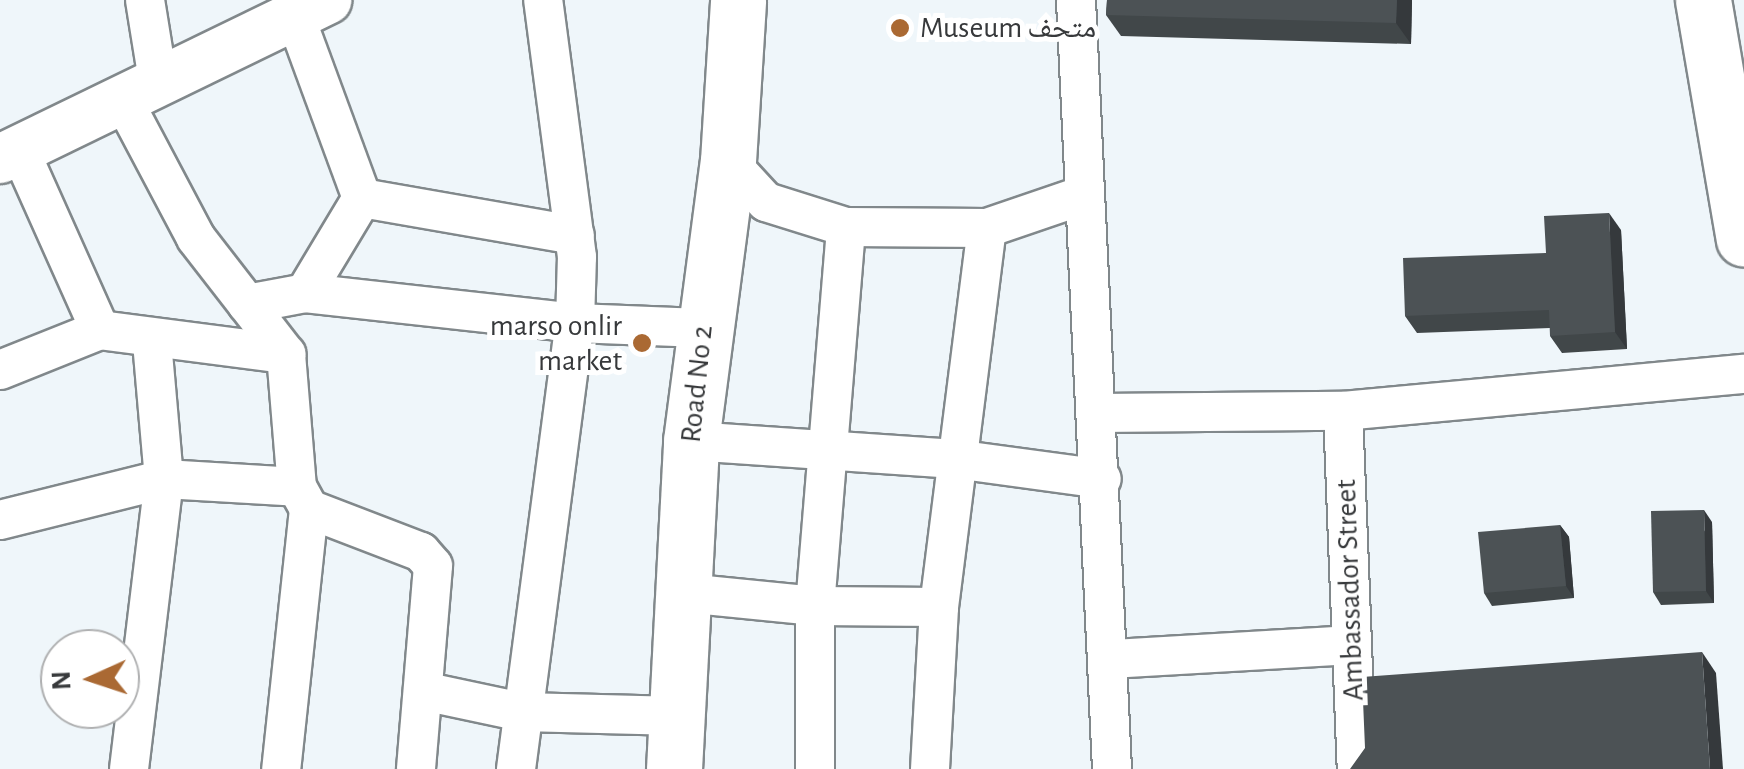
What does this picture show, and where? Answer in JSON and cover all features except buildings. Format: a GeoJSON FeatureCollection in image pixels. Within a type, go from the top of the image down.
{"type":"FeatureCollection","features":[{"type":"Feature","properties":{"kind":"main road","name":"Road No 2"},"geometry":{"type":"LineString","coordinates":[[676,743],[690,441],[701,328],[728,161],[738,0]]}},
{"type":"Feature","properties":{"kind":"main road"},"geometry":{"type":"LineString","coordinates":[[1703,0],[1743,224]]}},
{"type":"Feature","properties":{"kind":"street"},"geometry":{"type":"LineString","coordinates":[[145,0],[140,90],[196,238],[286,354],[303,498],[281,769]]}},
{"type":"Feature","properties":{"kind":"street"},"geometry":{"type":"LineString","coordinates":[[516,769],[575,323],[575,235],[543,0]]}},
{"type":"Feature","properties":{"kind":"street"},"geometry":{"type":"LineString","coordinates":[[1076,0],[1082,196],[1111,659],[1112,769]]}},
{"type":"Feature","properties":{"kind":"street"},"geometry":{"type":"LineString","coordinates":[[100,330],[10,155],[311,8],[362,198],[305,292]]}},
{"type":"Feature","properties":{"kind":"street"},"geometry":{"type":"LineString","coordinates":[[728,161],[766,202],[846,227],[986,228],[1082,196]]}},
{"type":"Feature","properties":{"kind":"street"},"geometry":{"type":"LineString","coordinates":[[362,198],[575,235]]}},
{"type":"Feature","properties":{"kind":"street"},"geometry":{"type":"LineString","coordinates":[[815,769],[815,606],[846,227]]}},
{"type":"Feature","properties":{"kind":"street"},"geometry":{"type":"LineString","coordinates":[[930,769],[939,607],[986,228]]}},
{"type":"Feature","properties":{"kind":"street"},"geometry":{"type":"LineString","coordinates":[[247,304],[305,292],[575,323],[701,328]]}},
{"type":"Feature","properties":{"kind":"street"},"geometry":{"type":"LineString","coordinates":[[0,370],[100,330],[152,341],[205,340],[286,354]]}},
{"type":"Feature","properties":{"kind":"street"},"geometry":{"type":"LineString","coordinates":[[129,769],[164,478],[152,341]]}},
{"type":"Feature","properties":{"kind":"street"},"geometry":{"type":"LineString","coordinates":[[1098,412],[1343,411],[1744,374]]}},
{"type":"Feature","properties":{"kind":"street","name":"Ambassador Street"},"geometry":{"type":"LineString","coordinates":[[1343,411],[1357,769]]}},
{"type":"Feature","properties":{"kind":"street"},"geometry":{"type":"LineString","coordinates":[[690,441],[955,458],[1102,479]]}},
{"type":"Feature","properties":{"kind":"street"},"geometry":{"type":"LineString","coordinates":[[0,520],[164,478],[303,498],[429,558],[416,769]]}},
{"type":"Feature","properties":{"kind":"street"},"geometry":{"type":"LineString","coordinates":[[685,593],[815,606],[939,607]]}},
{"type":"Feature","properties":{"kind":"street"},"geometry":{"type":"LineString","coordinates":[[1111,659],[1350,645]]}},
{"type":"Feature","properties":{"kind":"street"},"geometry":{"type":"LineString","coordinates":[[423,691],[676,743]]}},
{"type":"Feature","properties":{"kind":"place","name":"Museum متحف"},"geometry":{"type":"Point","coordinates":[900,28]}},
{"type":"Feature","properties":{"kind":"place","name":"marso onlir market"},"geometry":{"type":"Point","coordinates":[642,343]}}]}
